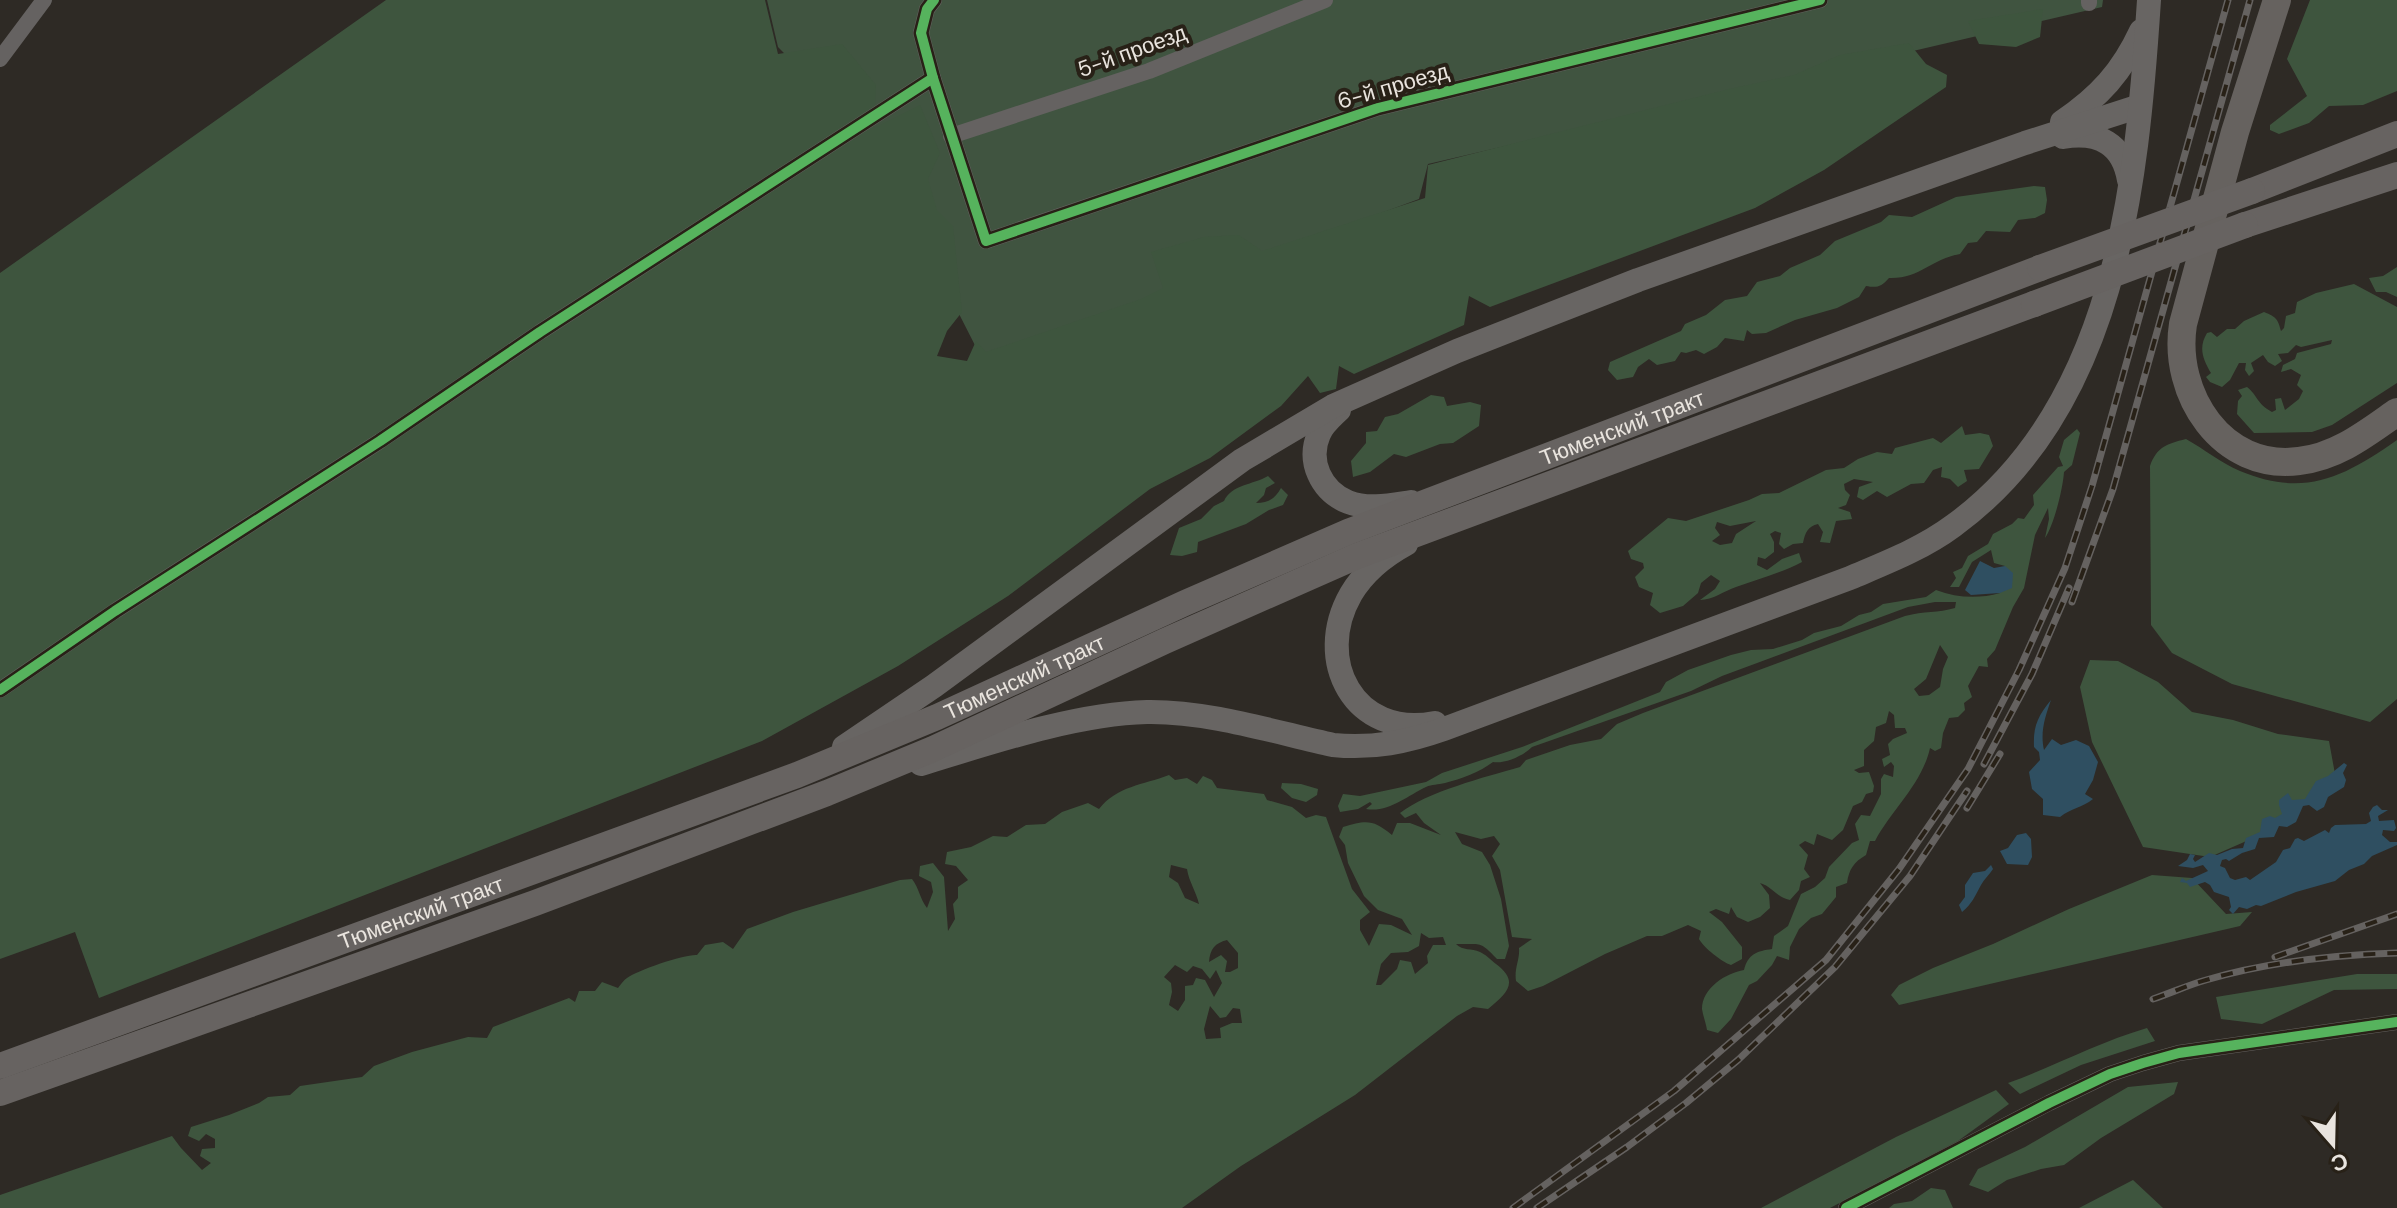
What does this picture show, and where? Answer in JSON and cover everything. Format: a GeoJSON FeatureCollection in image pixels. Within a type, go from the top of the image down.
{"type":"FeatureCollection","features":[{"type":"Feature","properties":{"kind":"highway"},"geometry":{"type":"LineString","coordinates":[[2277,0],[2235,132],[2183,324],[2180,345],[2188,387],[2207,422],[2222,437],[2239,449],[2274,462],[2298,462],[2321,457],[2362,437],[2397,412]]}},
{"type":"Feature","properties":{"kind":"main road"},"geometry":{"type":"LineString","coordinates":[[827,793],[1003,740],[1077,722],[1146,712],[1205,718],[1333,745],[1392,745],[1488,713],[1862,573],[1923,545],[1977,508],[2024,460],[2061,404],[2091,336],[2120,242],[2131,191],[2148,9]]}},
{"type":"Feature","properties":{"kind":"main road"},"geometry":{"type":"LineString","coordinates":[[2025,143],[2060,124],[2095,98],[2125,63],[2148,9]]}},
{"type":"Feature","properties":{"kind":"main road"},"geometry":{"type":"LineString","coordinates":[[797,775],[886,720],[1242,460],[1333,406],[1541,317],[1638,280],[2025,143],[2140,106]]}},
{"type":"Feature","properties":{"kind":"main road","name":"Тюменский тракт"},"geometry":{"type":"LineString","coordinates":[[0,1066],[797,775],[937,717],[1278,562],[1430,500],[2397,134]]}},
{"type":"Feature","properties":{"kind":"main road"},"geometry":{"type":"LineString","coordinates":[[2025,143],[2069,135],[2090,136],[2108,142],[2120,152],[2127,167],[2131,191]]}},
{"type":"Feature","properties":{"kind":"main road","name":"Тюменский тракт"},"geometry":{"type":"LineString","coordinates":[[0,1093],[562,893],[827,793],[990,724],[1250,602],[1357,556],[2245,225],[2397,175]]}},
{"type":"Feature","properties":{"kind":"main road"},"geometry":{"type":"LineString","coordinates":[[1374,386],[1343,406],[1319,432],[1314,462],[1320,477],[1337,495],[1348,502],[1365,506],[1430,500]]}},
{"type":"Feature","properties":{"kind":"main road"},"geometry":{"type":"LineString","coordinates":[[1440,525],[1375,564],[1349,596],[1338,633],[1340,675],[1355,700],[1381,719],[1424,725],[1488,713]]}},
{"type":"Feature","properties":{"kind":"street"},"geometry":{"type":"LineString","coordinates":[[0,59],[44,0]]}},
{"type":"Feature","properties":{"kind":"street","name":"5-й проезд"},"geometry":{"type":"LineString","coordinates":[[951,136],[1149,71],[1325,0]]}},
{"type":"Feature","properties":{"kind":"street","name":"6-й проезд"},"geometry":{"type":"LineString","coordinates":[[951,136],[986,241],[1378,108],[1820,0]]}},
{"type":"Feature","properties":{"kind":"street"},"geometry":{"type":"LineString","coordinates":[[931,4],[921,33],[951,136]]}},
{"type":"Feature","properties":{"kind":"street"},"geometry":{"type":"LineString","coordinates":[[0,690],[115,611],[380,441],[540,332],[933,78]]}},
{"type":"Feature","properties":{"kind":"street"},"geometry":{"type":"LineString","coordinates":[[1846,1208],[2110,1074],[2179,1053],[2397,1022]]}},
{"type":"Feature","properties":{"kind":"green space"},"geometry":{"type":"Polygon","coordinates":[[[386,0],[765,0],[778,54],[842,44],[876,85],[874,128],[920,105],[940,153],[928,179],[937,210],[953,226],[962,312],[947,331],[937,356],[967,361],[976,341],[986,352],[1141,299],[1163,288],[1151,252],[1204,237],[1239,235],[1262,251],[1425,198],[1428,165],[1794,75],[1840,55],[1909,43],[1926,64],[1947,75],[1946,87],[1824,170],[1755,208],[1490,307],[1469,296],[1464,325],[1354,374],[1339,366],[1336,389],[1320,393],[1308,376],[1281,406],[1210,458],[1150,489],[1008,596],[898,666],[762,741],[99,998],[75,932],[0,959],[0,273],[386,0]]]}},
{"type":"Feature","properties":{"kind":"green space"},"geometry":{"type":"Polygon","coordinates":[[[767,0],[2103,0],[2102,7],[1428,164],[1419,199],[983,361],[871,141],[778,47],[767,0]]]}},
{"type":"Feature","properties":{"kind":"green space"},"geometry":{"type":"Polygon","coordinates":[[[2310,0],[2397,0],[2397,91],[2363,105],[2329,106],[2309,123],[2279,134],[2270,130],[2270,125],[2307,96],[2287,59],[2310,0]]]}},
{"type":"Feature","properties":{"kind":"green space"},"geometry":{"type":"Polygon","coordinates":[[[2043,9],[2040,37],[2016,47],[1979,44],[1968,21],[2043,9]]]}},
{"type":"Feature","properties":{"kind":"green space"},"geometry":{"type":"Polygon","coordinates":[[[2045,187],[2045,213],[2018,220],[2010,232],[1986,231],[1977,242],[1968,243],[1960,254],[1909,275],[1889,278],[1879,286],[1866,286],[1859,297],[1837,308],[1795,320],[1766,333],[1752,334],[1747,330],[1744,341],[1725,338],[1704,354],[1696,350],[1681,352],[1675,361],[1657,365],[1649,359],[1638,367],[1633,377],[1617,380],[1608,370],[1610,362],[1681,331],[1685,324],[1706,315],[1725,300],[1747,296],[1757,282],[1780,276],[1790,268],[1820,255],[1835,241],[1881,222],[1889,215],[1912,217],[1956,197],[2045,187]]]}},
{"type":"Feature","properties":{"kind":"green space"},"geometry":{"type":"Polygon","coordinates":[[[2397,267],[2397,297],[2376,292],[2369,278],[2383,276],[2397,267]]]}},
{"type":"Feature","properties":{"kind":"green space"},"geometry":{"type":"Polygon","coordinates":[[[2354,284],[2397,307],[2397,383],[2332,425],[2312,432],[2254,433],[2237,414],[2238,401],[2242,396],[2238,390],[2247,387],[2272,412],[2276,410],[2275,399],[2281,398],[2285,410],[2299,399],[2303,391],[2297,385],[2301,375],[2291,369],[2281,372],[2283,365],[2295,359],[2297,353],[2331,344],[2332,340],[2301,347],[2296,345],[2288,353],[2278,354],[2282,361],[2275,366],[2263,355],[2251,363],[2254,371],[2249,376],[2245,370],[2246,363],[2239,363],[2230,380],[2222,387],[2206,377],[2211,373],[2203,353],[2207,333],[2211,332],[2217,337],[2264,312],[2276,319],[2281,331],[2286,316],[2295,313],[2297,302],[2316,293],[2354,284]]]}},
{"type":"Feature","properties":{"kind":"green space"},"geometry":{"type":"Polygon","coordinates":[[[1431,395],[1444,397],[1447,406],[1470,402],[1481,405],[1479,426],[1453,443],[1440,444],[1406,457],[1394,454],[1370,472],[1353,477],[1351,461],[1366,443],[1366,432],[1377,431],[1385,417],[1398,414],[1431,395]]]}},
{"type":"Feature","properties":{"kind":"green space"},"geometry":{"type":"Polygon","coordinates":[[[1962,426],[1965,435],[1989,435],[1993,446],[1979,469],[1964,470],[1967,481],[1958,487],[1950,479],[1941,477],[1942,467],[1933,470],[1924,483],[1911,484],[1887,497],[1877,491],[1863,500],[1857,497],[1859,487],[1873,482],[1854,479],[1844,484],[1850,495],[1846,505],[1838,508],[1850,512],[1852,519],[1836,521],[1830,543],[1820,542],[1823,532],[1818,524],[1808,530],[1803,543],[1784,549],[1779,544],[1781,533],[1775,531],[1770,534],[1774,552],[1765,559],[1758,557],[1757,565],[1767,570],[1782,559],[1799,553],[1802,562],[1786,569],[1700,600],[1720,581],[1711,575],[1701,583],[1698,593],[1683,606],[1660,613],[1650,605],[1653,593],[1639,587],[1635,577],[1644,568],[1643,563],[1631,559],[1628,551],[1668,518],[1686,521],[1762,494],[1779,493],[1826,470],[1844,468],[1877,452],[1892,454],[1895,448],[1933,438],[1941,443],[1962,426]],[[1756,521],[1730,526],[1717,522],[1715,528],[1720,535],[1712,541],[1720,545],[1732,543],[1736,534],[1756,521]]]}},
{"type":"Feature","properties":{"kind":"green space"},"geometry":{"type":"Polygon","coordinates":[[[2077,429],[2080,433],[2072,465],[2064,472],[2052,524],[2045,538],[2048,508],[2035,535],[2024,588],[1995,650],[1987,659],[1988,667],[1979,666],[1968,686],[1972,697],[1964,703],[1965,710],[1958,717],[1949,718],[1941,748],[1935,751],[1930,748],[1914,785],[1875,841],[1870,841],[1866,855],[1853,866],[1847,883],[1836,887],[1836,897],[1822,914],[1811,918],[1799,929],[1790,947],[1789,960],[1777,956],[1757,981],[1749,985],[1731,1019],[1718,1033],[1707,1030],[1702,1009],[1706,994],[1723,978],[1744,970],[1754,954],[1772,949],[1774,936],[1788,926],[1801,894],[1825,878],[1829,867],[1852,843],[1859,840],[1855,824],[1861,815],[1870,816],[1881,794],[1884,774],[1893,777],[1894,766],[1891,762],[1884,767],[1882,759],[1890,755],[1888,744],[1907,733],[1905,728],[1895,728],[1894,715],[1889,711],[1886,723],[1876,727],[1874,741],[1864,750],[1864,766],[1854,770],[1869,772],[1873,792],[1853,806],[1843,830],[1832,840],[1817,834],[1814,845],[1805,841],[1799,845],[1808,855],[1804,869],[1810,877],[1801,881],[1799,890],[1790,900],[1760,883],[1769,895],[1770,908],[1748,922],[1737,917],[1731,907],[1729,914],[1716,909],[1709,912],[1722,922],[1742,947],[1742,959],[1731,965],[1705,946],[1699,939],[1701,931],[1688,925],[1662,936],[1647,936],[1528,991],[1516,981],[1516,972],[1519,948],[1532,939],[1512,937],[1500,870],[1492,856],[1500,844],[1494,836],[1481,839],[1455,832],[1462,844],[1482,852],[1490,865],[1501,899],[1509,946],[1505,959],[1497,959],[1482,946],[1456,944],[1482,953],[1508,976],[1508,987],[1501,998],[1488,1009],[1473,1007],[1457,1016],[1355,1095],[1241,1166],[1182,1208],[0,1208],[0,1195],[172,1136],[202,1170],[211,1163],[200,1156],[202,1149],[215,1148],[215,1139],[206,1134],[199,1141],[188,1136],[191,1127],[229,1115],[268,1097],[290,1095],[300,1086],[362,1077],[374,1066],[412,1052],[468,1037],[487,1038],[493,1027],[569,998],[575,1002],[579,991],[595,991],[602,982],[618,988],[625,980],[651,967],[697,955],[705,945],[723,942],[733,949],[747,929],[793,912],[912,879],[927,908],[933,892],[931,882],[919,876],[920,866],[933,863],[944,877],[948,931],[955,919],[953,904],[958,898],[958,887],[968,880],[956,866],[945,864],[947,852],[971,847],[993,836],[1007,837],[1026,825],[1045,824],[1062,812],[1088,803],[1099,809],[1122,791],[1169,775],[1175,780],[1187,778],[1197,784],[1203,776],[1212,780],[1217,788],[1264,794],[1267,800],[1292,807],[1306,818],[1316,815],[1326,817],[1352,889],[1370,912],[1360,920],[1360,930],[1369,946],[1379,924],[1391,925],[1412,935],[1402,919],[1378,910],[1364,896],[1348,863],[1345,845],[1339,837],[1343,827],[1369,822],[1392,835],[1397,823],[1410,823],[1441,835],[1416,813],[1405,818],[1400,813],[1441,792],[1520,767],[1526,760],[1570,745],[1601,739],[1617,724],[1643,713],[1905,616],[1955,608],[1956,602],[1908,607],[1722,676],[1691,691],[1532,747],[1513,759],[1493,762],[1464,777],[1428,786],[1382,809],[1366,809],[1372,804],[1370,802],[1358,809],[1340,812],[1338,806],[1343,794],[1360,796],[1426,782],[1442,773],[1522,747],[1660,692],[1666,682],[1688,670],[1731,655],[1773,649],[1802,640],[1814,633],[1841,626],[1883,604],[1926,597],[1936,590],[1968,597],[2000,593],[2005,566],[1994,563],[1991,550],[1972,562],[1959,587],[1950,587],[1956,578],[1953,572],[1962,568],[1968,556],[1988,544],[1993,534],[2018,518],[2024,519],[2034,505],[2033,495],[2058,467],[2063,466],[2059,457],[2064,440],[2077,429]],[[1940,645],[1926,679],[1914,689],[1919,696],[1929,695],[1940,687],[1948,657],[1940,645]],[[1171,865],[1169,877],[1178,883],[1185,898],[1199,904],[1187,869],[1171,865]],[[1421,933],[1419,946],[1408,952],[1391,953],[1381,964],[1376,985],[1381,985],[1397,969],[1400,960],[1411,962],[1415,974],[1428,963],[1427,956],[1433,945],[1446,945],[1443,937],[1429,938],[1421,933]],[[1227,940],[1212,950],[1209,962],[1221,955],[1227,961],[1225,972],[1238,968],[1238,953],[1227,940]],[[1175,965],[1164,977],[1171,983],[1169,1005],[1178,1011],[1185,1000],[1185,986],[1193,985],[1196,978],[1205,980],[1214,997],[1222,983],[1216,970],[1210,979],[1202,969],[1193,966],[1187,972],[1175,965]],[[1210,1006],[1204,1029],[1206,1039],[1221,1038],[1220,1028],[1242,1023],[1240,1009],[1233,1008],[1226,1017],[1220,1018],[1210,1006]]]}},
{"type":"Feature","properties":{"kind":"green space"},"geometry":{"type":"Polygon","coordinates":[[[2186,439],[2240,471],[2284,483],[2323,480],[2359,464],[2397,440],[2397,699],[2370,722],[2232,684],[2172,653],[2151,625],[2150,466],[2163,447],[2186,439]]]}},
{"type":"Feature","properties":{"kind":"green space"},"geometry":{"type":"Polygon","coordinates":[[[1268,476],[1275,483],[1266,488],[1256,503],[1271,500],[1281,488],[1288,495],[1283,505],[1246,524],[1198,542],[1197,552],[1170,555],[1179,528],[1201,519],[1237,488],[1268,476]]]}},
{"type":"Feature","properties":{"kind":"green space"},"geometry":{"type":"Polygon","coordinates":[[[2090,660],[2118,661],[2158,682],[2192,712],[2233,720],[2278,734],[2329,741],[2335,774],[2293,814],[2251,839],[2210,857],[2143,847],[2092,742],[2080,687],[2090,660]]]}},
{"type":"Feature","properties":{"kind":"green space"},"geometry":{"type":"Polygon","coordinates":[[[1282,783],[1318,789],[1317,795],[1306,802],[1292,798],[1281,788],[1282,783]]]}},
{"type":"Feature","properties":{"kind":"green space"},"geometry":{"type":"Polygon","coordinates":[[[2152,875],[2192,878],[2226,914],[2252,912],[2240,926],[1899,1005],[1891,995],[1899,985],[1933,968],[2152,875]]]}},
{"type":"Feature","properties":{"kind":"green space"},"geometry":{"type":"Polygon","coordinates":[[[2357,974],[2397,974],[2397,989],[2334,990],[2262,1024],[2221,1019],[2216,997],[2357,974]]]}},
{"type":"Feature","properties":{"kind":"green space"},"geometry":{"type":"Polygon","coordinates":[[[2147,1028],[2155,1041],[2081,1065],[2020,1094],[2008,1083],[2112,1040],[2147,1028]]]}},
{"type":"Feature","properties":{"kind":"green space"},"geometry":{"type":"Polygon","coordinates":[[[2178,1082],[2174,1094],[2101,1138],[2064,1165],[2007,1180],[1988,1192],[1969,1185],[1978,1169],[2025,1147],[2128,1087],[2178,1082]]]}},
{"type":"Feature","properties":{"kind":"green space"},"geometry":{"type":"Polygon","coordinates":[[[1996,1090],[2009,1104],[1958,1141],[1830,1208],[1761,1208],[1896,1137],[1996,1090]]]}},
{"type":"Feature","properties":{"kind":"green space"},"geometry":{"type":"Polygon","coordinates":[[[2133,1180],[2163,1208],[2079,1208],[2133,1180]]]}},
{"type":"Feature","properties":{"kind":"green space"},"geometry":{"type":"Polygon","coordinates":[[[1931,1188],[1945,1190],[1953,1208],[1889,1208],[1912,1201],[1931,1188]]]}},
{"type":"Feature","properties":{"kind":"water"},"geometry":{"type":"Polygon","coordinates":[[[1980,561],[1994,568],[2005,566],[2013,573],[2012,588],[2000,593],[1971,595],[1965,590],[1980,561]]]}},
{"type":"Feature","properties":{"kind":"water"},"geometry":{"type":"Polygon","coordinates":[[[2051,700],[2043,731],[2044,750],[2052,739],[2061,745],[2076,740],[2089,746],[2098,762],[2085,794],[2093,799],[2060,817],[2043,815],[2043,799],[2032,789],[2029,772],[2040,760],[2039,752],[2034,747],[2034,733],[2040,716],[2051,700]]]}},
{"type":"Feature","properties":{"kind":"water"},"geometry":{"type":"Polygon","coordinates":[[[2344,763],[2347,765],[2343,773],[2346,780],[2344,787],[2328,797],[2324,807],[2317,811],[2309,805],[2303,806],[2296,822],[2287,827],[2279,826],[2274,837],[2259,838],[2255,849],[2229,861],[2222,860],[2220,866],[2225,868],[2230,878],[2246,877],[2250,880],[2276,862],[2295,839],[2304,841],[2325,830],[2329,833],[2335,825],[2366,824],[2371,821],[2369,813],[2377,805],[2382,810],[2388,810],[2378,816],[2379,821],[2394,820],[2396,828],[2394,831],[2383,830],[2382,835],[2390,842],[2397,842],[2397,845],[2372,856],[2335,881],[2261,906],[2239,907],[2233,914],[2229,910],[2229,897],[2214,892],[2210,885],[2205,882],[2190,887],[2180,882],[2182,878],[2186,881],[2208,871],[2203,865],[2193,868],[2178,866],[2190,854],[2195,855],[2195,862],[2209,853],[2217,855],[2243,848],[2246,838],[2260,832],[2262,819],[2282,814],[2279,800],[2288,793],[2292,800],[2305,799],[2316,781],[2344,763]]]}},
{"type":"Feature","properties":{"kind":"water"},"geometry":{"type":"Polygon","coordinates":[[[2026,833],[2031,839],[2032,857],[2028,865],[2007,864],[2000,851],[2008,848],[2017,835],[2026,833]]]}},
{"type":"Feature","properties":{"kind":"water"},"geometry":{"type":"Polygon","coordinates":[[[1991,865],[1993,869],[1962,912],[1959,905],[1965,897],[1965,885],[1973,873],[1985,871],[1991,865]]]}},
{"type":"Feature","properties":{"kind":"railway"},"geometry":{"type":"LineString","coordinates":[[1513,1208],[1674,1091],[1826,960],[1899,869],[1968,769],[2019,670],[2065,568],[2092,486],[2228,0]]}},
{"type":"Feature","properties":{"kind":"railway"},"geometry":{"type":"LineString","coordinates":[[2072,602],[2113,489],[2250,0]]}},
{"type":"Feature","properties":{"kind":"railway"},"geometry":{"type":"LineString","coordinates":[[1984,764],[2032,674],[2069,588]]}},
{"type":"Feature","properties":{"kind":"railway"},"geometry":{"type":"LineString","coordinates":[[1967,808],[2000,754]]}},
{"type":"Feature","properties":{"kind":"railway"},"geometry":{"type":"LineString","coordinates":[[1537,1208],[1686,1103],[1738,1060],[1835,967],[1910,876],[1967,791]]}},
{"type":"Feature","properties":{"kind":"railway"},"geometry":{"type":"LineString","coordinates":[[2275,957],[2397,914]]}},
{"type":"Feature","properties":{"kind":"railway"},"geometry":{"type":"LineString","coordinates":[[2153,999],[2199,982],[2253,968],[2325,958],[2397,953]]}},
{"type":"Feature","properties":{"kind":"cycle path"},"geometry":{"type":"LineString","coordinates":[[934,0],[927,9],[921,33],[986,241],[1378,108],[1820,0]]}},
{"type":"Feature","properties":{"kind":"cycle path"},"geometry":{"type":"LineString","coordinates":[[0,690],[115,611],[380,441],[540,332],[933,78]]}},
{"type":"Feature","properties":{"kind":"cycle path"},"geometry":{"type":"LineString","coordinates":[[1846,1208],[2110,1074],[2179,1053],[2397,1022]]}}]}
